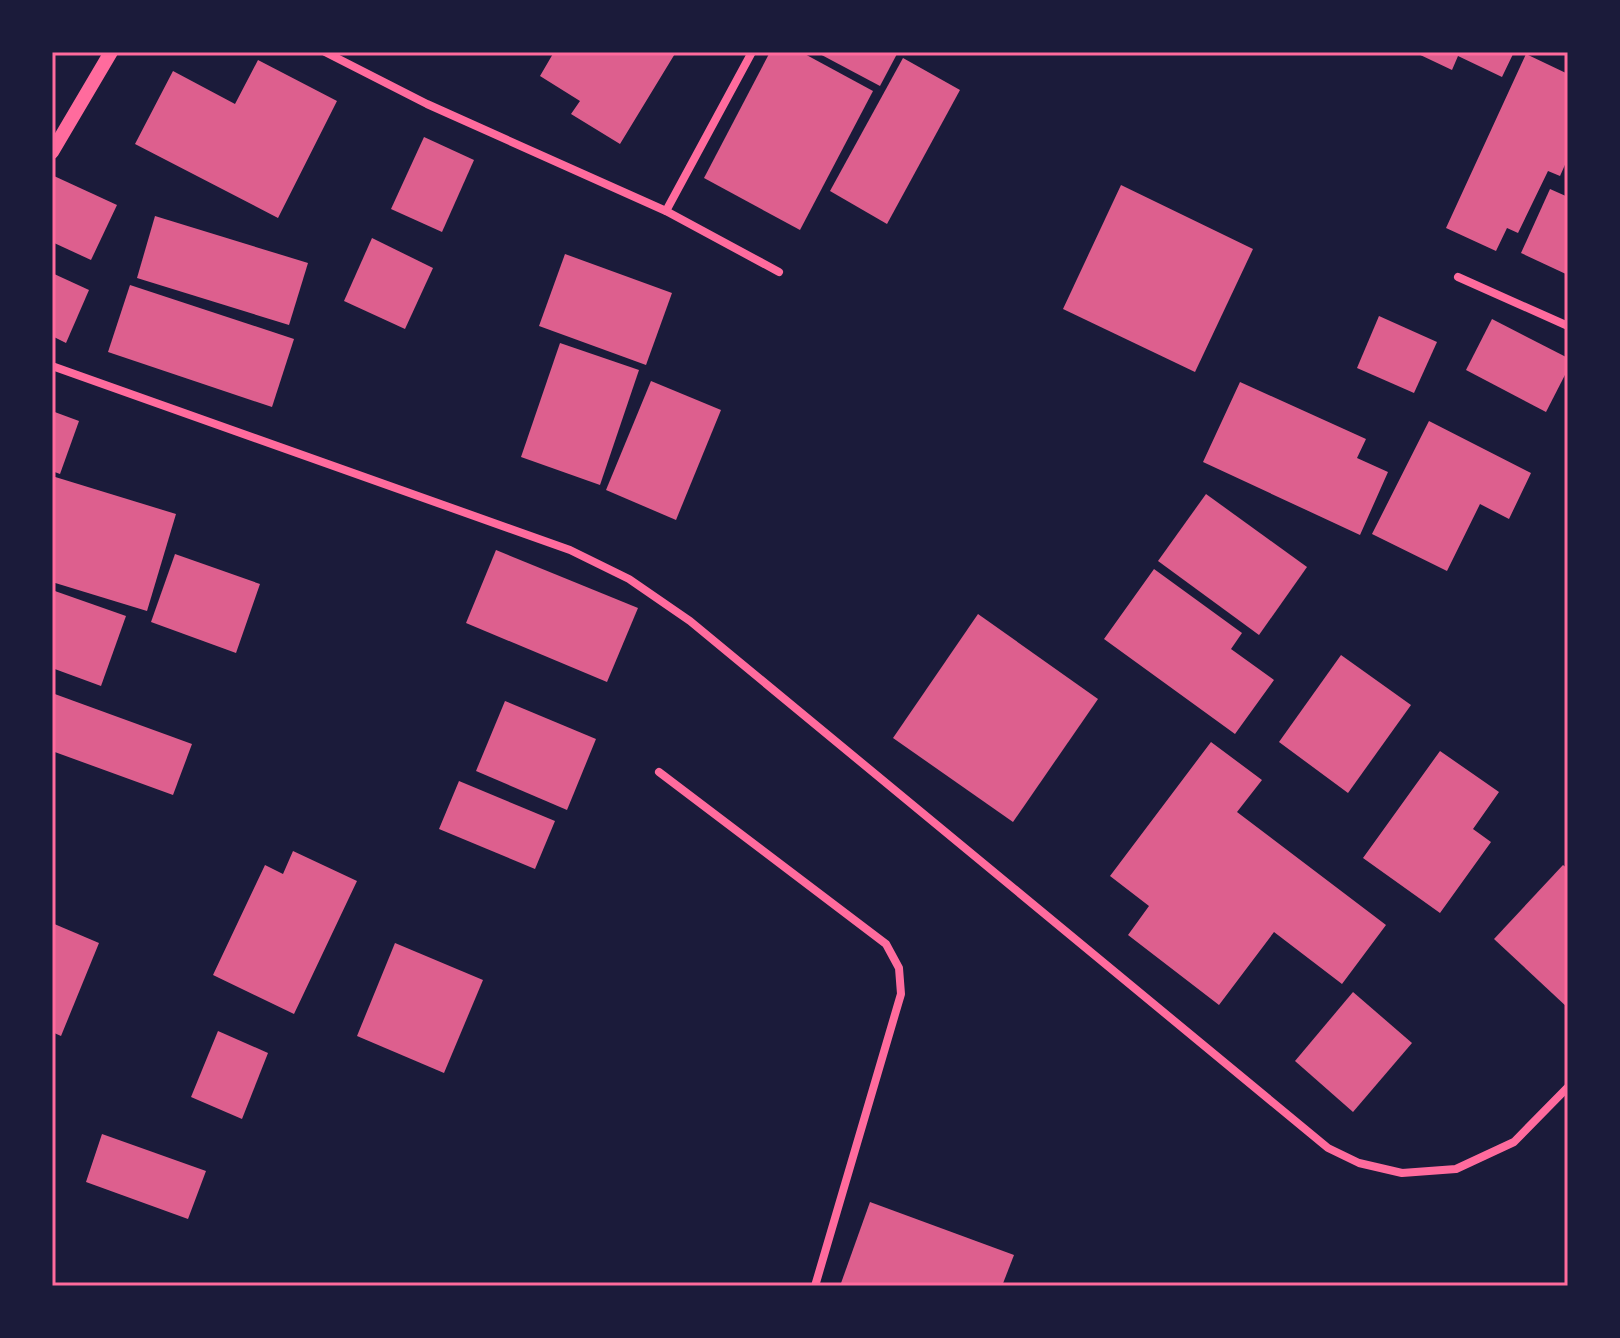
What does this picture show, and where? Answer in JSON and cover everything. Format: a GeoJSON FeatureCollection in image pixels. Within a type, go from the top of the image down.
{"type":"FeatureCollection","features":[{"type":"Feature","properties":{"kind":"street"},"geometry":{"type":"LineString","coordinates":[[52,152],[111,52]]}},
{"type":"Feature","properties":{"kind":"street"},"geometry":{"type":"LineString","coordinates":[[325,52],[427,104],[666,211],[779,272]]}},
{"type":"Feature","properties":{"kind":"street"},"geometry":{"type":"LineString","coordinates":[[666,211],[752,52]]}},
{"type":"Feature","properties":{"kind":"street"},"geometry":{"type":"LineString","coordinates":[[1458,277],[1568,326]]}},
{"type":"Feature","properties":{"kind":"street"},"geometry":{"type":"LineString","coordinates":[[52,366],[570,550],[629,579],[690,621],[1328,1148],[1359,1163],[1402,1173],[1456,1169],[1514,1142],[1568,1087]]}},
{"type":"Feature","properties":{"kind":"street"},"geometry":{"type":"LineString","coordinates":[[659,772],[886,944],[899,968],[901,994],[815,1286]]}},
{"type":"Feature","properties":{"kind":"building"},"geometry":{"type":"Polygon","coordinates":[[[554,52],[676,52],[620,144],[571,114],[580,101],[540,76],[554,52]]]}},
{"type":"Feature","properties":{"kind":"building"},"geometry":{"type":"Polygon","coordinates":[[[770,52],[801,52],[873,91],[800,230],[704,178],[770,52]]]}},
{"type":"Feature","properties":{"kind":"building"},"geometry":{"type":"Polygon","coordinates":[[[816,52],[898,52],[880,86],[816,52]]]}},
{"type":"Feature","properties":{"kind":"building"},"geometry":{"type":"Polygon","coordinates":[[[1414,52],[1514,52],[1502,77],[1458,56],[1452,70],[1414,52]]]}},
{"type":"Feature","properties":{"kind":"building"},"geometry":{"type":"Polygon","coordinates":[[[1526,54],[1568,74],[1568,158],[1560,176],[1548,171],[1518,233],[1507,228],[1496,251],[1446,228],[1526,54]]]}},
{"type":"Feature","properties":{"kind":"building"},"geometry":{"type":"Polygon","coordinates":[[[903,58],[960,90],[887,224],[830,191],[903,58]]]}},
{"type":"Feature","properties":{"kind":"building"},"geometry":{"type":"Polygon","coordinates":[[[258,60],[337,101],[278,218],[135,144],[173,71],[235,104],[258,60]]]}},
{"type":"Feature","properties":{"kind":"building"},"geometry":{"type":"Polygon","coordinates":[[[424,137],[474,160],[442,232],[391,209],[424,137]]]}},
{"type":"Feature","properties":{"kind":"building"},"geometry":{"type":"Polygon","coordinates":[[[54,176],[117,205],[91,260],[52,242],[54,176]]]}},
{"type":"Feature","properties":{"kind":"building"},"geometry":{"type":"Polygon","coordinates":[[[1121,185],[1253,249],[1195,372],[1063,309],[1121,185]]]}},
{"type":"Feature","properties":{"kind":"building"},"geometry":{"type":"Polygon","coordinates":[[[1550,189],[1568,197],[1568,275],[1521,253],[1550,189]]]}},
{"type":"Feature","properties":{"kind":"building"},"geometry":{"type":"Polygon","coordinates":[[[155,216],[308,263],[289,325],[137,278],[155,216]]]}},
{"type":"Feature","properties":{"kind":"building"},"geometry":{"type":"Polygon","coordinates":[[[372,238],[433,268],[405,329],[344,301],[372,238]]]}},
{"type":"Feature","properties":{"kind":"building"},"geometry":{"type":"Polygon","coordinates":[[[565,254],[672,293],[646,365],[539,326],[565,254]]]}},
{"type":"Feature","properties":{"kind":"building"},"geometry":{"type":"Polygon","coordinates":[[[52,273],[89,290],[66,343],[52,336],[52,273]]]}},
{"type":"Feature","properties":{"kind":"building"},"geometry":{"type":"Polygon","coordinates":[[[130,285],[294,339],[272,407],[108,352],[130,285]]]}},
{"type":"Feature","properties":{"kind":"building"},"geometry":{"type":"Polygon","coordinates":[[[1379,316],[1437,342],[1414,393],[1357,368],[1379,316]]]}},
{"type":"Feature","properties":{"kind":"building"},"geometry":{"type":"Polygon","coordinates":[[[1492,319],[1568,358],[1568,369],[1546,412],[1466,370],[1492,319]]]}},
{"type":"Feature","properties":{"kind":"building"},"geometry":{"type":"Polygon","coordinates":[[[560,343],[639,370],[600,485],[521,457],[560,343]]]}},
{"type":"Feature","properties":{"kind":"building"},"geometry":{"type":"Polygon","coordinates":[[[651,381],[721,410],[676,520],[606,490],[651,381]]]}},
{"type":"Feature","properties":{"kind":"building"},"geometry":{"type":"Polygon","coordinates":[[[1240,382],[1366,439],[1357,458],[1388,472],[1360,535],[1203,462],[1240,382]]]}},
{"type":"Feature","properties":{"kind":"building"},"geometry":{"type":"Polygon","coordinates":[[[52,411],[79,421],[60,474],[52,471],[52,411]]]}},
{"type":"Feature","properties":{"kind":"building"},"geometry":{"type":"Polygon","coordinates":[[[1429,421],[1531,473],[1509,519],[1480,504],[1447,571],[1372,534],[1429,421]]]}},
{"type":"Feature","properties":{"kind":"building"},"geometry":{"type":"Polygon","coordinates":[[[52,476],[176,514],[147,611],[52,582],[52,476]]]}},
{"type":"Feature","properties":{"kind":"building"},"geometry":{"type":"Polygon","coordinates":[[[1206,494],[1307,567],[1259,635],[1158,561],[1206,494]]]}},
{"type":"Feature","properties":{"kind":"building"},"geometry":{"type":"Polygon","coordinates":[[[496,550],[638,608],[607,682],[466,623],[496,550]]]}},
{"type":"Feature","properties":{"kind":"building"},"geometry":{"type":"Polygon","coordinates":[[[175,554],[260,584],[236,653],[151,622],[175,554]]]}},
{"type":"Feature","properties":{"kind":"building"},"geometry":{"type":"Polygon","coordinates":[[[1154,569],[1242,633],[1231,649],[1274,680],[1235,734],[1104,639],[1154,569]]]}},
{"type":"Feature","properties":{"kind":"building"},"geometry":{"type":"Polygon","coordinates":[[[52,590],[126,616],[101,686],[52,668],[52,590]]]}},
{"type":"Feature","properties":{"kind":"building"},"geometry":{"type":"Polygon","coordinates":[[[978,614],[1098,699],[1013,822],[893,738],[978,614]]]}},
{"type":"Feature","properties":{"kind":"building"},"geometry":{"type":"Polygon","coordinates":[[[1341,655],[1411,705],[1348,793],[1279,742],[1341,655]]]}},
{"type":"Feature","properties":{"kind":"building"},"geometry":{"type":"Polygon","coordinates":[[[52,693],[192,744],[173,795],[52,751],[52,693]]]}},
{"type":"Feature","properties":{"kind":"building"},"geometry":{"type":"Polygon","coordinates":[[[505,701],[596,739],[567,810],[476,771],[505,701]]]}},
{"type":"Feature","properties":{"kind":"building"},"geometry":{"type":"Polygon","coordinates":[[[1211,742],[1262,780],[1237,812],[1386,925],[1342,984],[1274,932],[1219,1005],[1128,935],[1149,906],[1110,876],[1211,742]]]}},
{"type":"Feature","properties":{"kind":"building"},"geometry":{"type":"Polygon","coordinates":[[[1440,751],[1499,792],[1473,829],[1491,842],[1440,913],[1363,858],[1440,751]]]}},
{"type":"Feature","properties":{"kind":"building"},"geometry":{"type":"Polygon","coordinates":[[[459,781],[555,821],[535,869],[439,829],[459,781]]]}},
{"type":"Feature","properties":{"kind":"building"},"geometry":{"type":"Polygon","coordinates":[[[293,851],[357,881],[294,1014],[213,975],[265,865],[283,874],[293,851]]]}},
{"type":"Feature","properties":{"kind":"building"},"geometry":{"type":"Polygon","coordinates":[[[1563,865],[1568,869],[1568,1008],[1494,939],[1563,865]]]}},
{"type":"Feature","properties":{"kind":"building"},"geometry":{"type":"Polygon","coordinates":[[[52,923],[99,943],[61,1036],[52,1032],[52,923]]]}},
{"type":"Feature","properties":{"kind":"building"},"geometry":{"type":"Polygon","coordinates":[[[395,943],[483,980],[444,1073],[357,1036],[395,943]]]}},
{"type":"Feature","properties":{"kind":"building"},"geometry":{"type":"Polygon","coordinates":[[[1353,992],[1412,1043],[1353,1112],[1295,1061],[1353,992]]]}},
{"type":"Feature","properties":{"kind":"building"},"geometry":{"type":"Polygon","coordinates":[[[218,1031],[268,1053],[242,1119],[191,1097],[218,1031]]]}},
{"type":"Feature","properties":{"kind":"building"},"geometry":{"type":"Polygon","coordinates":[[[102,1134],[206,1171],[188,1219],[86,1182],[102,1134]]]}},
{"type":"Feature","properties":{"kind":"building"},"geometry":{"type":"Polygon","coordinates":[[[870,1202],[1014,1255],[1002,1286],[840,1286],[870,1202]]]}}]}
